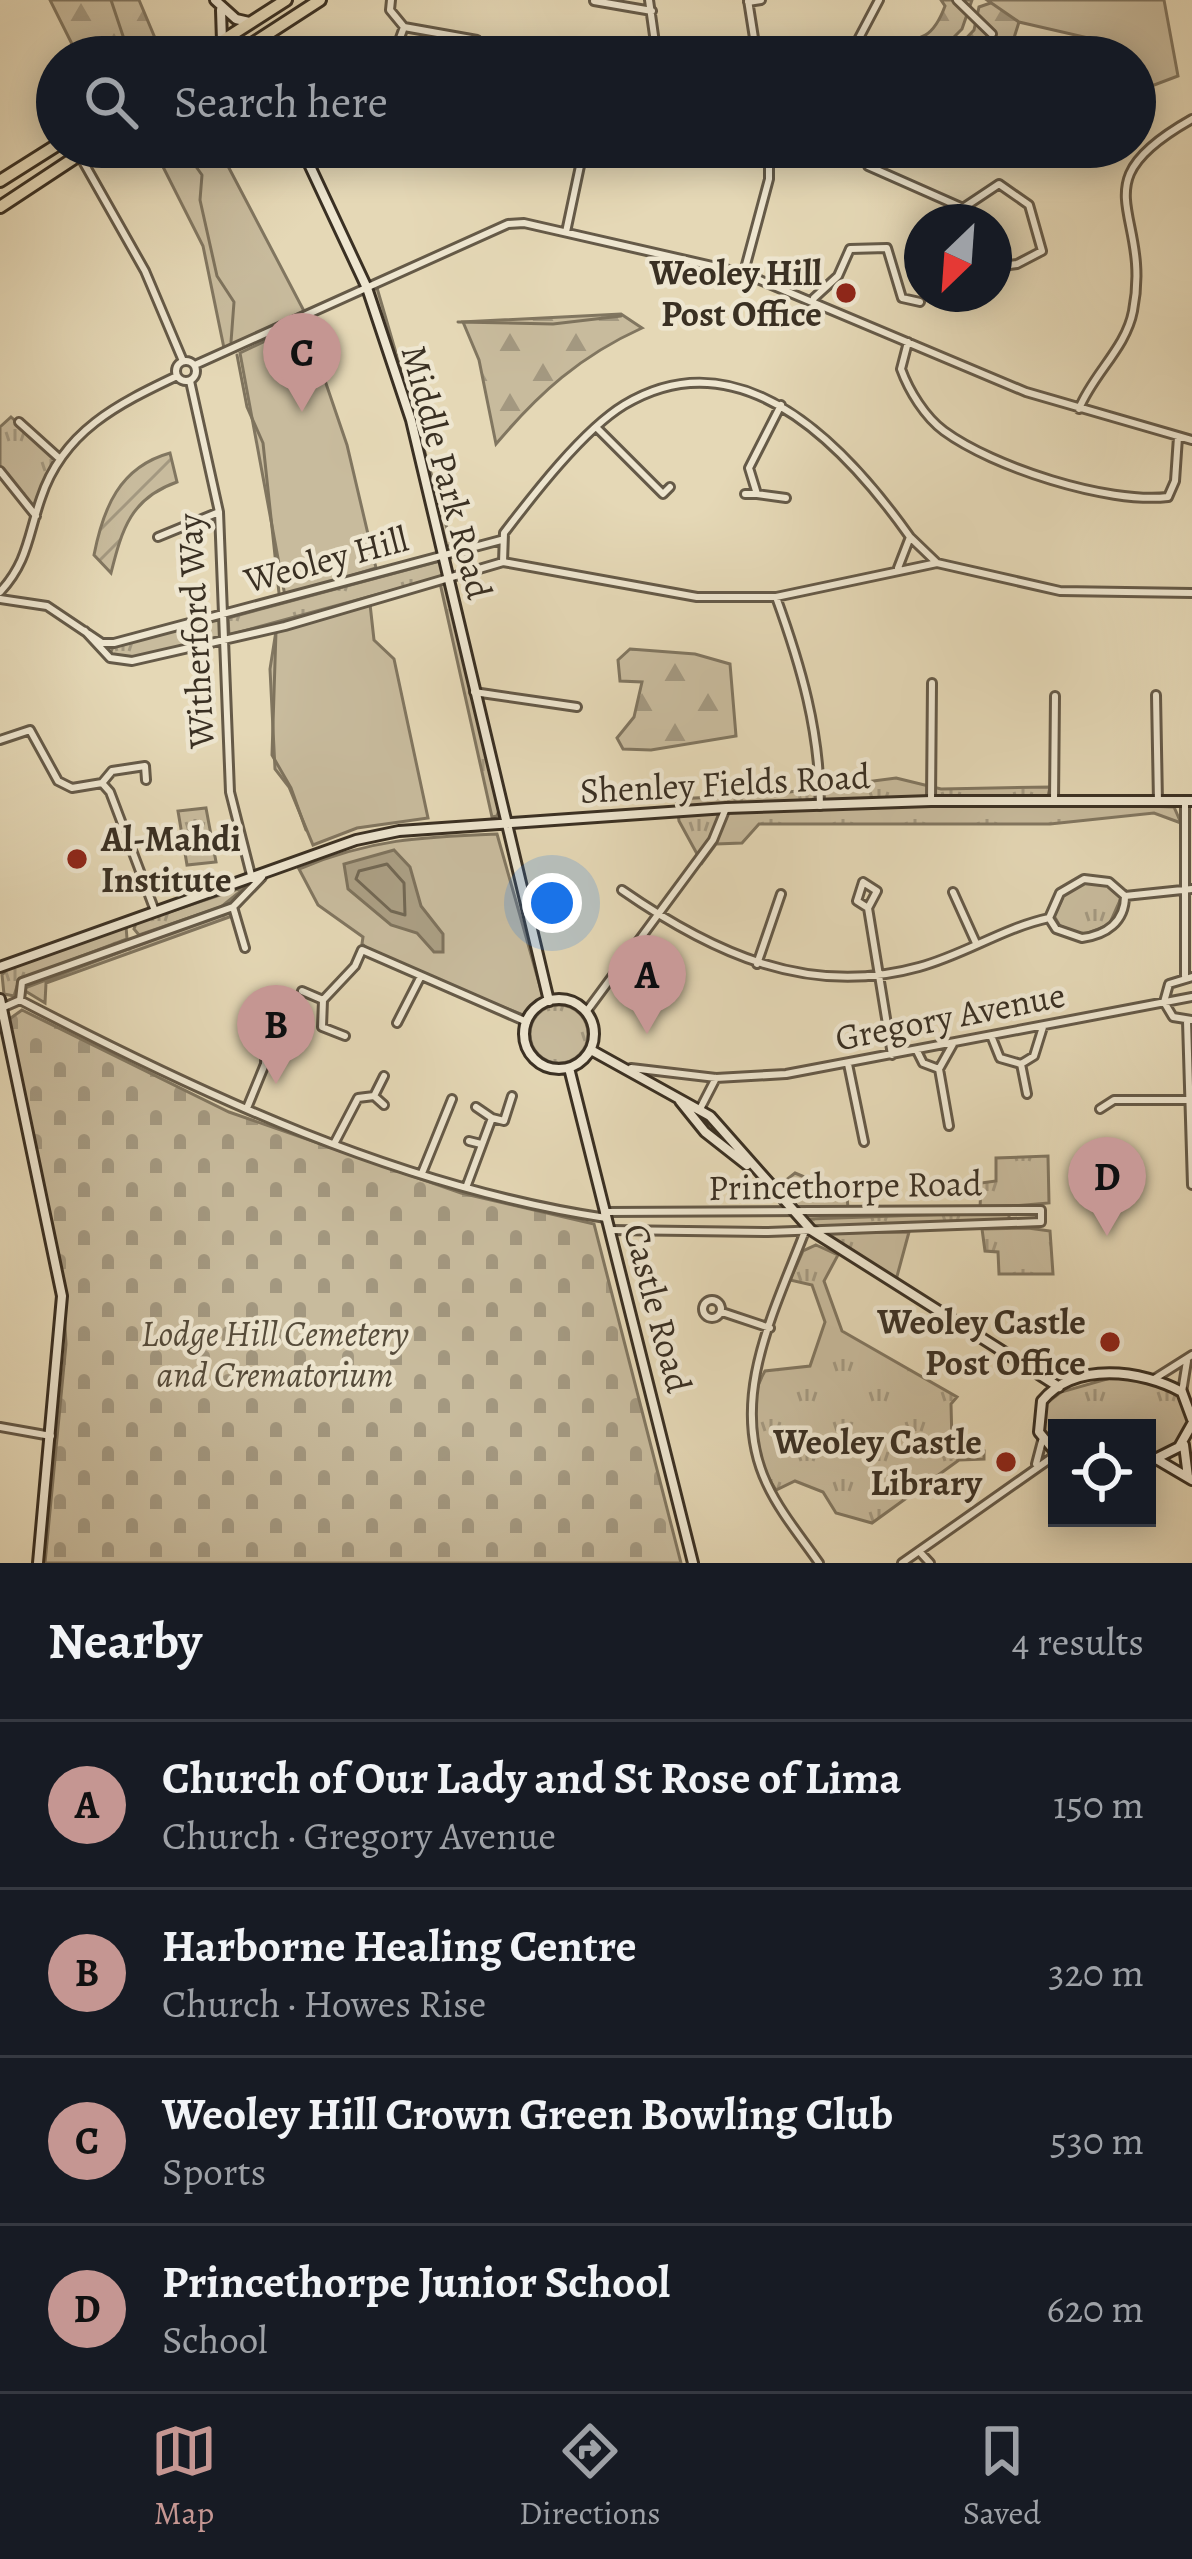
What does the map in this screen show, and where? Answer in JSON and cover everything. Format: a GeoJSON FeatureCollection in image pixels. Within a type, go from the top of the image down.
{"type":"FeatureCollection","features":[{"type":"Feature","properties":{"kind":"highway"},"geometry":{"type":"LineString","coordinates":[[230,36],[286,0]]}},
{"type":"Feature","properties":{"kind":"highway"},"geometry":{"type":"LineString","coordinates":[[269,36],[312,2]]}},
{"type":"Feature","properties":{"kind":"highway"},"geometry":{"type":"LineString","coordinates":[[0,182],[36,159]]}},
{"type":"Feature","properties":{"kind":"highway"},"geometry":{"type":"LineString","coordinates":[[0,207],[58,168]]}},
{"type":"Feature","properties":{"kind":"street"},"geometry":{"type":"LineString","coordinates":[[391,0],[390,10],[404,27],[455,36]]}},
{"type":"Feature","properties":{"kind":"street"},"geometry":{"type":"LineString","coordinates":[[649,0],[655,36]]}},
{"type":"Feature","properties":{"kind":"street"},"geometry":{"type":"LineString","coordinates":[[754,36],[748,1],[761,0]]}},
{"type":"Feature","properties":{"kind":"street"},"geometry":{"type":"LineString","coordinates":[[860,36],[880,0]]}},
{"type":"Feature","properties":{"kind":"street"},"geometry":{"type":"LineString","coordinates":[[957,0],[992,34]]}},
{"type":"Feature","properties":{"kind":"street"},"geometry":{"type":"LineString","coordinates":[[594,1],[652,11]]}},
{"type":"Feature","properties":{"kind":"street"},"geometry":{"type":"LineString","coordinates":[[218,4],[251,22]]}},
{"type":"Feature","properties":{"kind":"street"},"geometry":{"type":"LineString","coordinates":[[218,4],[224,36]]}},
{"type":"Feature","properties":{"kind":"street"},"geometry":{"type":"LineString","coordinates":[[401,36],[404,27]]}},
{"type":"Feature","properties":{"kind":"street"},"geometry":{"type":"LineString","coordinates":[[1156,138],[1192,118]]}},
{"type":"Feature","properties":{"kind":"street"},"geometry":{"type":"LineString","coordinates":[[0,596],[25,561],[36,516],[60,459],[98,417],[177,376],[183,361],[145,271],[92,168]]}},
{"type":"Feature","properties":{"kind":"street","name":"Middle Park Road"},"geometry":{"type":"LineString","coordinates":[[311,168],[367,288],[411,420],[507,822]]}},
{"type":"Feature","properties":{"kind":"street"},"geometry":{"type":"LineString","coordinates":[[566,232],[580,168]]}},
{"type":"Feature","properties":{"kind":"street"},"geometry":{"type":"LineString","coordinates":[[743,273],[768,168]]}},
{"type":"Feature","properties":{"kind":"street"},"geometry":{"type":"LineString","coordinates":[[873,168],[954,204]]}},
{"type":"Feature","properties":{"kind":"street"},"geometry":{"type":"LineString","coordinates":[[1079,409],[1119,346],[1134,308],[1134,247],[1125,184],[1131,168]]}},
{"type":"Feature","properties":{"kind":"street"},"geometry":{"type":"LineString","coordinates":[[969,204],[999,184],[1032,211],[1042,251],[1012,265]]}},
{"type":"Feature","properties":{"kind":"street"},"geometry":{"type":"LineString","coordinates":[[183,361],[195,365],[508,224],[566,232],[743,273],[1079,409],[1192,440]]}},
{"type":"Feature","properties":{"kind":"street"},"geometry":{"type":"LineString","coordinates":[[814,298],[838,277],[850,249],[878,245],[887,248],[904,298]]}},
{"type":"Feature","properties":{"kind":"street"},"geometry":{"type":"LineString","coordinates":[[908,340],[901,369],[940,429],[1007,461],[1112,495],[1168,497],[1175,481],[1172,466],[1178,437]]}},
{"type":"Feature","properties":{"kind":"street"},"geometry":{"type":"LineString","coordinates":[[177,376],[190,381],[195,365]]}},
{"type":"Feature","properties":{"kind":"street","name":"Witherford Way"},"geometry":{"type":"LineString","coordinates":[[190,381],[219,512],[230,792],[257,878]]}},
{"type":"Feature","properties":{"kind":"street"},"geometry":{"type":"LineString","coordinates":[[937,562],[910,537],[837,447],[781,405],[744,388],[688,385],[638,398],[597,428],[501,540],[503,562],[672,593],[776,596],[937,562],[1060,591],[1192,592]]}},
{"type":"Feature","properties":{"kind":"street"},"geometry":{"type":"LineString","coordinates":[[758,494],[749,468],[781,405]]}},
{"type":"Feature","properties":{"kind":"street"},"geometry":{"type":"LineString","coordinates":[[19,422],[60,459]]}},
{"type":"Feature","properties":{"kind":"street"},"geometry":{"type":"LineString","coordinates":[[597,428],[663,494]]}},
{"type":"Feature","properties":{"kind":"street"},"geometry":{"type":"LineString","coordinates":[[0,471],[36,516]]}},
{"type":"Feature","properties":{"kind":"street"},"geometry":{"type":"LineString","coordinates":[[745,494],[786,498]]}},
{"type":"Feature","properties":{"kind":"street"},"geometry":{"type":"LineString","coordinates":[[158,537],[219,512]]}},
{"type":"Feature","properties":{"kind":"street"},"geometry":{"type":"LineString","coordinates":[[896,571],[910,537]]}},
{"type":"Feature","properties":{"kind":"street","name":"Weoley Hill"},"geometry":{"type":"LineString","coordinates":[[0,596],[47,605],[102,643],[114,644],[501,540]]}},
{"type":"Feature","properties":{"kind":"street","name":"Weoley Hill"},"geometry":{"type":"LineString","coordinates":[[86,631],[110,658],[122,661],[503,562]]}},
{"type":"Feature","properties":{"kind":"street"},"geometry":{"type":"LineString","coordinates":[[776,596],[806,679],[816,733],[820,806]]}},
{"type":"Feature","properties":{"kind":"street"},"geometry":{"type":"LineString","coordinates":[[931,801],[932,683]]}},
{"type":"Feature","properties":{"kind":"street"},"geometry":{"type":"LineString","coordinates":[[474,692],[577,707]]}},
{"type":"Feature","properties":{"kind":"street"},"geometry":{"type":"LineString","coordinates":[[1156,695],[1158,802]]}},
{"type":"Feature","properties":{"kind":"street"},"geometry":{"type":"LineString","coordinates":[[1054,801],[1055,696]]}},
{"type":"Feature","properties":{"kind":"street"},"geometry":{"type":"LineString","coordinates":[[0,740],[30,730],[58,781],[72,788],[102,783],[112,771],[145,766],[146,780]]}},
{"type":"Feature","properties":{"kind":"street"},"geometry":{"type":"LineString","coordinates":[[102,783],[117,803],[155,911]]}},
{"type":"Feature","properties":{"kind":"street","name":"Shenley Fields Road"},"geometry":{"type":"LineString","coordinates":[[0,967],[356,840],[507,822],[726,808],[931,801],[1190,802]]}},
{"type":"Feature","properties":{"kind":"street"},"geometry":{"type":"LineString","coordinates":[[1190,802],[1188,977],[1169,984],[1164,1002],[1170,1014],[1190,1020],[1192,1184]]}},
{"type":"Feature","properties":{"kind":"street"},"geometry":{"type":"LineString","coordinates":[[586,1012],[713,840],[726,808]]}},
{"type":"Feature","properties":{"kind":"street"},"geometry":{"type":"LineString","coordinates":[[507,822],[549,1001]]}},
{"type":"Feature","properties":{"kind":"street","name":"Shenley Fields Road"},"geometry":{"type":"LineString","coordinates":[[20,1000],[22,982],[232,907],[257,878]]}},
{"type":"Feature","properties":{"kind":"street"},"geometry":{"type":"LineString","coordinates":[[622,890],[706,944],[757,964],[808,975],[876,975],[915,969],[1049,918],[1060,893],[1084,879],[1109,882],[1125,896],[1189,889]]}},
{"type":"Feature","properties":{"kind":"street"},"geometry":{"type":"LineString","coordinates":[[952,892],[976,943]]}},
{"type":"Feature","properties":{"kind":"street"},"geometry":{"type":"LineString","coordinates":[[757,964],[781,894]]}},
{"type":"Feature","properties":{"kind":"street"},"geometry":{"type":"LineString","coordinates":[[1049,918],[1069,936],[1098,936],[1121,916],[1125,896]]}},
{"type":"Feature","properties":{"kind":"street"},"geometry":{"type":"LineString","coordinates":[[232,907],[244,948]]}},
{"type":"Feature","properties":{"kind":"street"},"geometry":{"type":"LineString","coordinates":[[868,908],[892,1055]]}},
{"type":"Feature","properties":{"kind":"street"},"geometry":{"type":"LineString","coordinates":[[345,1036],[322,1027],[323,1000],[356,966],[362,950],[527,1022]]}},
{"type":"Feature","properties":{"kind":"street"},"geometry":{"type":"LineString","coordinates":[[397,1023],[420,978]]}},
{"type":"Feature","properties":{"kind":"street"},"geometry":{"type":"LineString","coordinates":[[302,991],[323,1000]]}},
{"type":"Feature","properties":{"kind":"street","name":"Gregory Avenue"},"geometry":{"type":"LineString","coordinates":[[631,1068],[716,1078],[848,1064],[1192,997]]}},
{"type":"Feature","properties":{"kind":"street"},"geometry":{"type":"LineString","coordinates":[[20,1000],[2,1003],[62,1296],[38,1563]]}},
{"type":"Feature","properties":{"kind":"street","name":"Princethorpe Road"},"geometry":{"type":"LineString","coordinates":[[20,1000],[128,1058],[334,1144],[467,1185],[605,1215],[1041,1210],[1041,1222],[808,1230],[610,1230]]}},
{"type":"Feature","properties":{"kind":"street"},"geometry":{"type":"LineString","coordinates":[[567,1000],[586,1012],[593,1026],[591,1050],[568,1068],[536,1060],[526,1042],[527,1022],[549,1001],[567,1000]]}},
{"type":"Feature","properties":{"kind":"street"},"geometry":{"type":"LineString","coordinates":[[992,1036],[1000,1058],[1021,1064],[1034,1056],[1043,1027]]}},
{"type":"Feature","properties":{"kind":"street"},"geometry":{"type":"LineString","coordinates":[[247,1108],[265,1064],[265,1041],[253,1046]]}},
{"type":"Feature","properties":{"kind":"street"},"geometry":{"type":"LineString","coordinates":[[949,1126],[939,1069],[953,1044]]}},
{"type":"Feature","properties":{"kind":"street"},"geometry":{"type":"LineString","coordinates":[[591,1050],[700,1109],[808,1230],[1059,1387]]}},
{"type":"Feature","properties":{"kind":"street"},"geometry":{"type":"LineString","coordinates":[[917,1051],[923,1063],[939,1069]]}},
{"type":"Feature","properties":{"kind":"street"},"geometry":{"type":"LineString","coordinates":[[848,1064],[864,1142]]}},
{"type":"Feature","properties":{"kind":"street"},"geometry":{"type":"LineString","coordinates":[[1021,1064],[1027,1094]]}},
{"type":"Feature","properties":{"kind":"street","name":"Castle Road"},"geometry":{"type":"LineString","coordinates":[[568,1068],[693,1563]]}},
{"type":"Feature","properties":{"kind":"street"},"geometry":{"type":"LineString","coordinates":[[374,1096],[385,1076]]}},
{"type":"Feature","properties":{"kind":"street"},"geometry":{"type":"LineString","coordinates":[[700,1109],[716,1078]]}},
{"type":"Feature","properties":{"kind":"street"},"geometry":{"type":"LineString","coordinates":[[334,1144],[358,1098],[374,1096],[384,1105]]}},
{"type":"Feature","properties":{"kind":"street"},"geometry":{"type":"LineString","coordinates":[[476,1107],[504,1121],[512,1096]]}},
{"type":"Feature","properties":{"kind":"street"},"geometry":{"type":"LineString","coordinates":[[422,1173],[452,1099]]}},
{"type":"Feature","properties":{"kind":"street"},"geometry":{"type":"LineString","coordinates":[[680,1100],[705,1132],[753,1169]]}},
{"type":"Feature","properties":{"kind":"street"},"geometry":{"type":"LineString","coordinates":[[1100,1109],[1114,1100],[1188,1100]]}},
{"type":"Feature","properties":{"kind":"street"},"geometry":{"type":"LineString","coordinates":[[467,1185],[492,1118]]}},
{"type":"Feature","properties":{"kind":"street"},"geometry":{"type":"LineString","coordinates":[[470,1141],[481,1144]]}},
{"type":"Feature","properties":{"kind":"street","name":"Princethorpe Road"},"geometry":{"type":"LineString","coordinates":[[1013,1210],[1014,1223]]}},
{"type":"Feature","properties":{"kind":"street"},"geometry":{"type":"LineString","coordinates":[[808,1230],[751,1383],[753,1441],[766,1484],[819,1563]]}},
{"type":"Feature","properties":{"kind":"street"},"geometry":{"type":"LineString","coordinates":[[721,1312],[770,1328]]}},
{"type":"Feature","properties":{"kind":"street"},"geometry":{"type":"LineString","coordinates":[[1154,1379],[1190,1356]]}},
{"type":"Feature","properties":{"kind":"street"},"geometry":{"type":"LineString","coordinates":[[1190,1356],[1182,1392],[1192,1422],[1184,1441],[1183,1463],[1191,1479]]}},
{"type":"Feature","properties":{"kind":"street"},"geometry":{"type":"LineString","coordinates":[[1026,1370],[1042,1401],[1038,1424],[1042,1441],[1035,1467]]}},
{"type":"Feature","properties":{"kind":"street"},"geometry":{"type":"LineString","coordinates":[[1042,1401],[1059,1387],[1117,1373],[1154,1379],[1182,1392]]}},
{"type":"Feature","properties":{"kind":"street"},"geometry":{"type":"LineString","coordinates":[[0,1427],[51,1436]]}},
{"type":"Feature","properties":{"kind":"street"},"geometry":{"type":"LineString","coordinates":[[1042,1441],[1048,1446]]}},
{"type":"Feature","properties":{"kind":"street"},"geometry":{"type":"LineString","coordinates":[[1156,1458],[1184,1441]]}},
{"type":"Feature","properties":{"kind":"street"},"geometry":{"type":"LineString","coordinates":[[902,1563],[1048,1459]]}},
{"type":"Feature","properties":{"kind":"street"},"geometry":{"type":"LineString","coordinates":[[1156,1463],[1191,1479]]}},
{"type":"Feature","properties":{"kind":"street"},"geometry":{"type":"LineString","coordinates":[[919,1551],[930,1563]]}},
{"type":"Feature","properties":{"kind":"green space"},"geometry":{"type":"Polygon","coordinates":[[[50,0],[139,0],[154,36],[68,36],[50,0]]]}},
{"type":"Feature","properties":{"kind":"green space"},"geometry":{"type":"Polygon","coordinates":[[[941,0],[972,0],[955,36],[922,36],[931,31],[945,6],[941,0]]]}},
{"type":"Feature","properties":{"kind":"green space"},"geometry":{"type":"Polygon","coordinates":[[[987,0],[1164,0],[1178,76],[1156,84],[1156,36],[1080,36],[1019,22],[987,0]]]}},
{"type":"Feature","properties":{"kind":"green space"},"geometry":{"type":"Polygon","coordinates":[[[999,0],[1019,22],[1015,36],[968,36],[979,7],[999,0]]]}},
{"type":"Feature","properties":{"kind":"green space"},"geometry":{"type":"Polygon","coordinates":[[[164,168],[229,168],[304,311],[224,348],[203,246],[164,168]]]}},
{"type":"Feature","properties":{"kind":"green space"},"geometry":{"type":"Polygon","coordinates":[[[377,288],[452,545],[445,547],[414,417],[370,291],[377,288]]]}},
{"type":"Feature","properties":{"kind":"green space"},"geometry":{"type":"Polygon","coordinates":[[[621,314],[642,328],[562,377],[496,444],[479,360],[463,322],[621,314]]]}},
{"type":"Feature","properties":{"kind":"green space"},"geometry":{"type":"Polygon","coordinates":[[[305,322],[347,445],[376,568],[285,596],[240,353],[305,322]]]}},
{"type":"Feature","properties":{"kind":"green space"},"geometry":{"type":"Polygon","coordinates":[[[11,417],[56,457],[34,510],[0,469],[0,427],[11,417]]]}},
{"type":"Feature","properties":{"kind":"green space"},"geometry":{"type":"Polygon","coordinates":[[[170,453],[177,482],[149,497],[131,517],[111,573],[94,555],[109,506],[138,468],[170,453]]]}},
{"type":"Feature","properties":{"kind":"green space"},"geometry":{"type":"Polygon","coordinates":[[[440,561],[445,576],[229,635],[228,618],[440,561]]]}},
{"type":"Feature","properties":{"kind":"green space"},"geometry":{"type":"Polygon","coordinates":[[[446,580],[497,816],[492,817],[440,583],[446,580]]]}},
{"type":"Feature","properties":{"kind":"green space"},"geometry":{"type":"Polygon","coordinates":[[[370,604],[374,640],[394,659],[428,818],[357,828],[313,845],[289,787],[275,769],[270,669],[276,631],[370,604]]]}},
{"type":"Feature","properties":{"kind":"green space"},"geometry":{"type":"Polygon","coordinates":[[[224,617],[225,636],[134,660],[110,654],[113,647],[224,617]]]}},
{"type":"Feature","properties":{"kind":"green space"},"geometry":{"type":"Polygon","coordinates":[[[630,649],[695,654],[730,664],[736,736],[651,750],[623,749],[617,738],[634,717],[642,682],[620,681],[618,660],[630,649]]]}},
{"type":"Feature","properties":{"kind":"green space"},"geometry":{"type":"Polygon","coordinates":[[[896,778],[941,789],[1050,787],[1048,796],[913,798],[1174,807],[1181,823],[1154,813],[1050,824],[759,824],[742,843],[716,844],[702,863],[679,821],[676,799],[774,794],[896,778]]]}},
{"type":"Feature","properties":{"kind":"green space"},"geometry":{"type":"Polygon","coordinates":[[[206,808],[216,862],[187,865],[178,811],[206,808]]]}},
{"type":"Feature","properties":{"kind":"green space"},"geometry":{"type":"Polygon","coordinates":[[[497,834],[545,1004],[528,1017],[376,956],[362,944],[363,937],[318,905],[299,869],[396,841],[497,834]]]}},
{"type":"Feature","properties":{"kind":"green space"},"geometry":{"type":"Polygon","coordinates":[[[1084,883],[1107,885],[1121,898],[1109,925],[1083,935],[1060,926],[1054,916],[1064,895],[1084,883]]]}},
{"type":"Feature","properties":{"kind":"green space"},"geometry":{"type":"Polygon","coordinates":[[[247,886],[221,907],[139,935],[134,929],[136,923],[247,886]]]}},
{"type":"Feature","properties":{"kind":"green space"},"geometry":{"type":"Polygon","coordinates":[[[226,912],[232,916],[46,983],[45,1003],[22,989],[226,912]]]}},
{"type":"Feature","properties":{"kind":"green space"},"geometry":{"type":"Polygon","coordinates":[[[126,926],[127,939],[19,980],[14,996],[4,994],[2,975],[8,968],[126,926]]]}},
{"type":"Feature","properties":{"kind":"green space"},"geometry":{"type":"Polygon","coordinates":[[[559,1005],[579,1014],[588,1034],[579,1054],[559,1063],[539,1054],[530,1034],[539,1014],[559,1005]]]}},
{"type":"Feature","properties":{"kind":"green space","name":"Lodge Hill Cemetery and Crematorium"},"geometry":{"type":"Polygon","coordinates":[[[22,1010],[229,1112],[461,1193],[594,1224],[681,1563],[45,1563],[66,1344],[63,1293],[8,1020],[22,1010]]]}},
{"type":"Feature","properties":{"kind":"green space"},"geometry":{"type":"Polygon","coordinates":[[[1048,1156],[1049,1203],[980,1209],[981,1183],[996,1181],[996,1158],[1048,1156]]]}},
{"type":"Feature","properties":{"kind":"green space"},"geometry":{"type":"Polygon","coordinates":[[[795,1173],[847,1195],[848,1209],[802,1212],[776,1188],[795,1173]]]}},
{"type":"Feature","properties":{"kind":"green space"},"geometry":{"type":"Polygon","coordinates":[[[1009,1212],[1009,1222],[815,1228],[809,1219],[1009,1212]]]}},
{"type":"Feature","properties":{"kind":"green space"},"geometry":{"type":"Polygon","coordinates":[[[982,1229],[1050,1231],[1053,1274],[999,1274],[998,1252],[985,1251],[982,1229]]]}},
{"type":"Feature","properties":{"kind":"green space"},"geometry":{"type":"Polygon","coordinates":[[[909,1232],[896,1280],[820,1233],[909,1232]]]}},
{"type":"Feature","properties":{"kind":"green space"},"geometry":{"type":"Polygon","coordinates":[[[816,1245],[838,1255],[824,1281],[842,1331],[957,1397],[951,1404],[952,1443],[961,1451],[984,1451],[984,1459],[959,1460],[872,1523],[836,1513],[823,1492],[795,1481],[776,1490],[758,1447],[755,1399],[765,1371],[810,1366],[825,1322],[812,1285],[790,1280],[803,1251],[816,1245]]]}},
{"type":"Feature","properties":{"kind":"green space"},"geometry":{"type":"Polygon","coordinates":[[[1114,1377],[1137,1377],[1180,1394],[1189,1426],[1176,1444],[1156,1456],[1156,1419],[1048,1419],[1048,1442],[1040,1432],[1043,1406],[1061,1392],[1114,1377]]]}},
{"type":"Feature","properties":{"kind":"water"},"geometry":{"type":"Polygon","coordinates":[[[394,850],[410,867],[421,906],[443,934],[443,952],[434,952],[417,933],[391,925],[348,889],[344,864],[394,850]]]}},
{"type":"Feature","properties":{"kind":"waterway"},"geometry":{"type":"LineString","coordinates":[[111,0],[123,36]]}},
{"type":"Feature","properties":{"kind":"waterway"},"geometry":{"type":"LineString","coordinates":[[197,168],[202,175],[200,200],[217,276],[234,302],[231,342]]}},
{"type":"Feature","properties":{"kind":"waterway"},"geometry":{"type":"LineString","coordinates":[[458,322],[553,324],[621,316]]}},
{"type":"Feature","properties":{"kind":"waterway"},"geometry":{"type":"LineString","coordinates":[[237,355],[247,407],[263,443],[279,593]]}},
{"type":"Feature","properties":{"kind":"waterway"},"geometry":{"type":"LineString","coordinates":[[276,631],[272,755],[291,788],[306,830]]}},
{"type":"Feature","properties":{"kind":"place","name":"Weoley Hill Post Office"},"geometry":{"type":"Point","coordinates":[846,293]}},
{"type":"Feature","properties":{"kind":"place","name":"Weoley Hill Crown Green Bowling Club"},"geometry":{"type":"Point","coordinates":[302,412]}},
{"type":"Feature","properties":{"kind":"place","name":"Al-Mahdi Institute"},"geometry":{"type":"Point","coordinates":[77,859]}},
{"type":"Feature","properties":{"kind":"place","name":"Church of Our Lady and St Rose of Lima"},"geometry":{"type":"Point","coordinates":[647,1034]}},
{"type":"Feature","properties":{"kind":"place","name":"Harborne Healing Centre"},"geometry":{"type":"Point","coordinates":[276,1084]}},
{"type":"Feature","properties":{"kind":"place","name":"Princethorpe Junior School"},"geometry":{"type":"Point","coordinates":[1107,1236]}},
{"type":"Feature","properties":{"kind":"place","name":"Weoley Castle Post Office"},"geometry":{"type":"Point","coordinates":[1110,1342]}},
{"type":"Feature","properties":{"kind":"place","name":"Weoley Castle Library"},"geometry":{"type":"Point","coordinates":[1006,1462]}}]}
